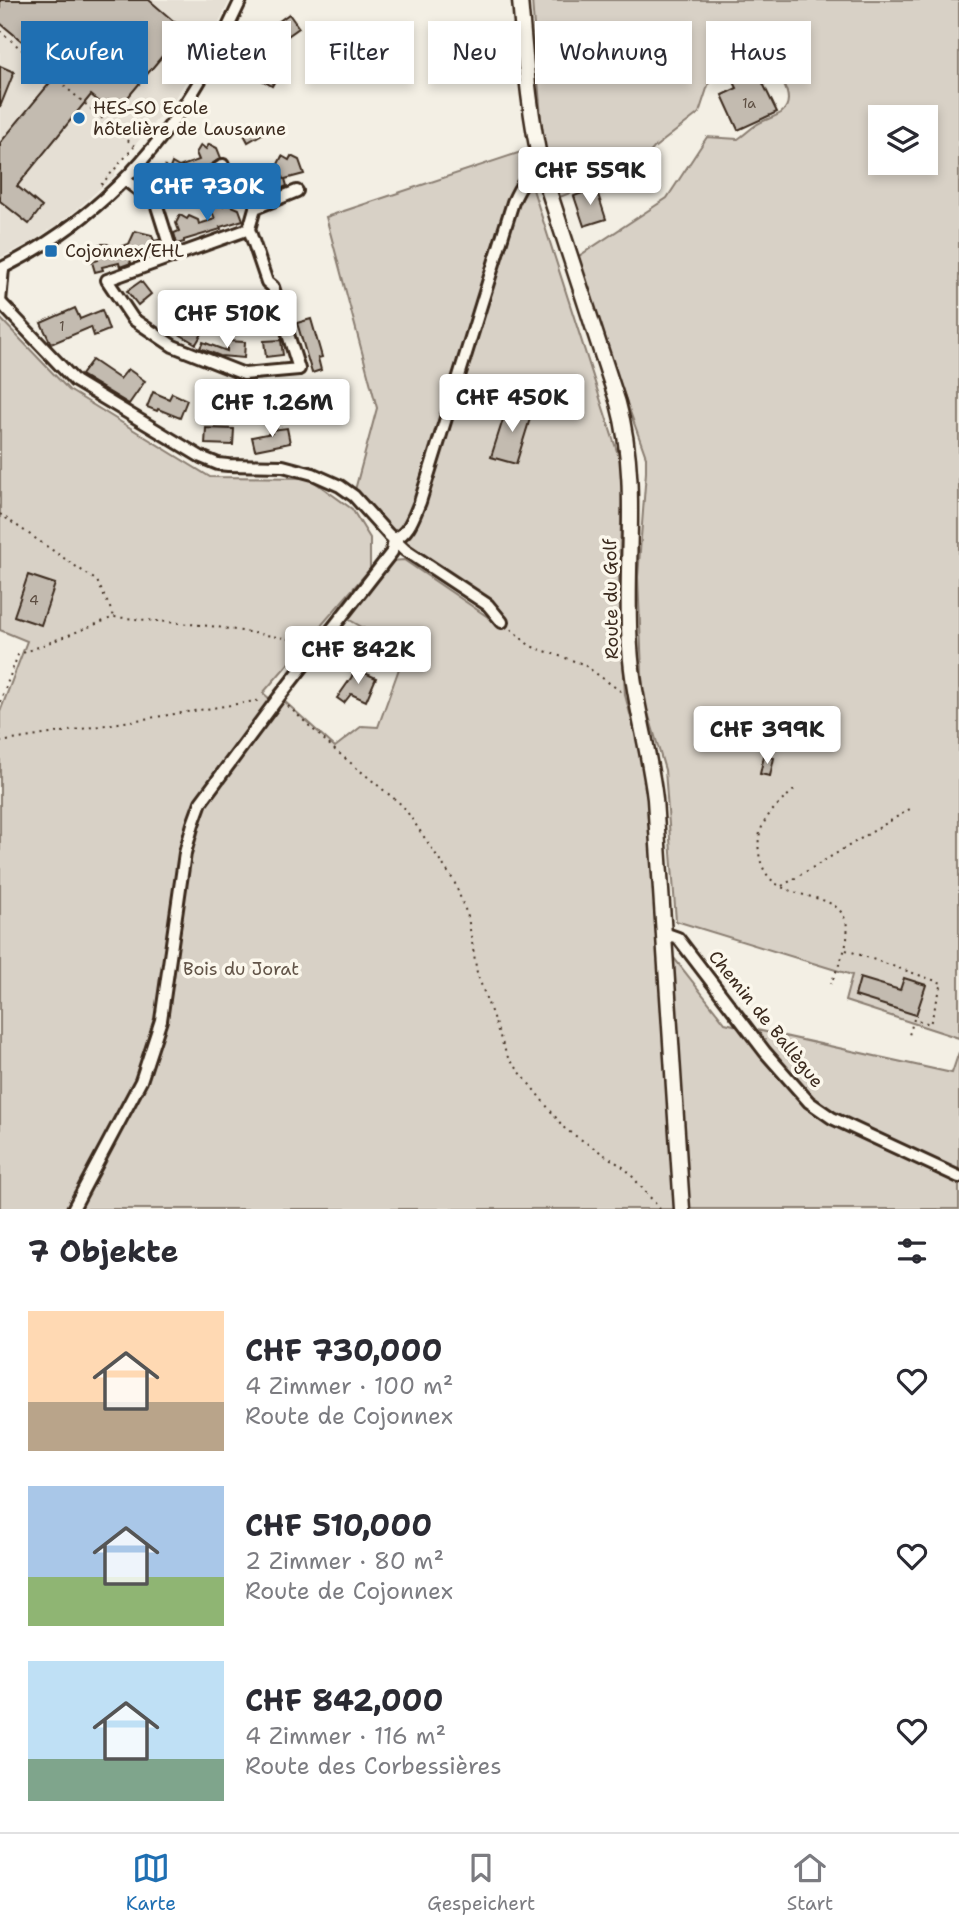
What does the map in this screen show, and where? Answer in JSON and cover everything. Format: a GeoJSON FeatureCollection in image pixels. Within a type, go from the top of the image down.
{"type":"FeatureCollection","features":[{"type":"Feature","properties":{"kind":"main road","name":"Route du Golf"},"geometry":{"type":"LineString","coordinates":[[520,0],[533,132],[542,170],[623,421],[629,460],[628,624],[637,705],[653,784],[682,1209]]}},
{"type":"Feature","properties":{"kind":"street"},"geometry":{"type":"LineString","coordinates":[[241,0],[207,70],[147,156],[92,210],[62,233],[1,268],[0,302],[75,382],[101,399],[210,461],[228,465],[284,466],[333,483],[354,496],[405,550],[488,605],[502,622]]}},
{"type":"Feature","properties":{"kind":"street"},"geometry":{"type":"LineString","coordinates":[[152,200],[193,186],[223,165]]}},
{"type":"Feature","properties":{"kind":"street"},"geometry":{"type":"LineString","coordinates":[[394,539],[399,539],[405,533],[420,502],[519,187],[528,177],[542,170]]}},
{"type":"Feature","properties":{"kind":"street"},"geometry":{"type":"LineString","coordinates":[[125,180],[156,203],[173,257]]}},
{"type":"Feature","properties":{"kind":"street"},"geometry":{"type":"LineString","coordinates":[[249,229],[107,280],[133,319],[173,346],[244,374],[299,369],[272,287],[267,282],[249,229],[255,208],[297,191]]}},
{"type":"Feature","properties":{"kind":"street"},"geometry":{"type":"LineString","coordinates":[[73,1209],[141,1081],[161,1020],[185,853],[201,802],[392,552],[394,539]]}},
{"type":"Feature","properties":{"kind":"street","name":"Chemin de Ballègue"},"geometry":{"type":"LineString","coordinates":[[664,933],[678,938],[765,1052],[809,1102],[832,1118],[959,1177]]}},
{"type":"Feature","properties":{"kind":"path"},"geometry":{"type":"LineString","coordinates":[[0,31],[141,152]]}},
{"type":"Feature","properties":{"kind":"path"},"geometry":{"type":"LineString","coordinates":[[95,191],[135,146]]}},
{"type":"Feature","properties":{"kind":"path"},"geometry":{"type":"LineString","coordinates":[[0,514],[97,581],[114,617]]}},
{"type":"Feature","properties":{"kind":"path"},"geometry":{"type":"LineString","coordinates":[[0,702],[18,655],[114,617],[211,626],[321,645]]}},
{"type":"Feature","properties":{"kind":"path"},"geometry":{"type":"LineString","coordinates":[[502,622],[530,646],[583,664],[637,705]]}},
{"type":"Feature","properties":{"kind":"path"},"geometry":{"type":"LineString","coordinates":[[0,734],[1,742],[279,697],[335,750],[403,806],[454,881],[468,918],[477,972],[507,1056],[565,1129],[626,1168],[660,1209]]}},
{"type":"Feature","properties":{"kind":"path"},"geometry":{"type":"LineString","coordinates":[[794,790],[766,817],[759,845],[762,862],[770,878],[781,887],[828,902],[844,915],[848,929],[847,940],[831,984]]}},
{"type":"Feature","properties":{"kind":"path"},"geometry":{"type":"LineString","coordinates":[[781,887],[910,809]]}},
{"type":"Feature","properties":{"kind":"path"},"geometry":{"type":"LineString","coordinates":[[844,950],[942,983],[930,1024],[914,1019],[909,1035]]}},
{"type":"Feature","properties":{"kind":"shaded area","name":"HES-SO Ecole hôtelière de Lausanne"},"geometry":{"type":"Polygon","coordinates":[[[0,0],[230,0],[220,21],[162,21],[162,84],[184,84],[175,98],[119,164],[114,176],[74,212],[34,241],[0,258],[0,0]]]}},
{"type":"Feature","properties":{"kind":"green space"},"geometry":{"type":"Polygon","coordinates":[[[532,0],[959,0],[959,1038],[845,1001],[852,975],[676,921],[665,770],[643,696],[638,577],[646,457],[576,258],[667,198],[707,137],[738,139],[759,123],[781,113],[787,106],[788,98],[784,84],[811,84],[811,21],[706,21],[706,84],[708,84],[699,113],[654,148],[619,189],[602,180],[560,197],[543,145],[538,84],[692,84],[692,21],[535,21],[535,40],[532,0]]]}},
{"type":"Feature","properties":{"kind":"green space","name":"Bois du Jorat"},"geometry":{"type":"Polygon","coordinates":[[[521,152],[623,470],[619,577],[625,695],[646,773],[660,940],[725,1023],[952,1073],[959,1052],[959,1209],[0,1209],[0,712],[27,641],[0,630],[0,318],[69,390],[210,477],[309,478],[352,509],[370,538],[370,569],[263,693],[278,706],[283,700],[335,747],[362,726],[378,727],[405,652],[348,619],[391,561],[404,560],[488,617],[494,604],[398,536],[355,490],[377,408],[326,217],[521,152]]]}},
{"type":"Feature","properties":{"kind":"building"},"geometry":{"type":"Polygon","coordinates":[[[0,0],[149,0],[174,21],[162,21],[162,56],[148,73],[148,21],[21,21],[21,40],[0,23],[0,0]]]}},
{"type":"Feature","properties":{"kind":"building"},"geometry":{"type":"Polygon","coordinates":[[[289,14],[299,28],[291,34],[291,21],[279,21],[289,14]]]}},
{"type":"Feature","properties":{"kind":"building"},"geometry":{"type":"Polygon","coordinates":[[[0,66],[14,72],[0,107],[0,66]]]}},
{"type":"Feature","properties":{"kind":"building"},"geometry":{"type":"Polygon","coordinates":[[[49,84],[139,84],[114,114],[91,95],[17,186],[42,207],[29,224],[0,201],[0,143],[49,84]]]}},
{"type":"Feature","properties":{"kind":"building"},"geometry":{"type":"Polygon","coordinates":[[[735,84],[763,84],[777,112],[738,130],[722,95],[737,88],[735,84]]]}},
{"type":"Feature","properties":{"kind":"building"},"geometry":{"type":"Polygon","coordinates":[[[248,122],[250,125],[255,122],[262,134],[248,142],[240,127],[248,122]]]}},
{"type":"Feature","properties":{"kind":"building"},"geometry":{"type":"Polygon","coordinates":[[[209,144],[217,148],[221,158],[201,171],[187,175],[189,179],[160,189],[157,183],[165,167],[169,171],[172,163],[179,167],[199,160],[196,153],[201,145],[206,149],[209,144]]]}},
{"type":"Feature","properties":{"kind":"building"},"geometry":{"type":"Polygon","coordinates":[[[282,156],[289,160],[291,156],[299,160],[304,174],[285,179],[287,186],[245,204],[241,192],[249,179],[269,184],[283,179],[278,164],[282,156]]]}},
{"type":"Feature","properties":{"kind":"building"},"geometry":{"type":"Polygon","coordinates":[[[596,188],[606,219],[584,226],[574,196],[596,188]]]}},
{"type":"Feature","properties":{"kind":"building"},"geometry":{"type":"Polygon","coordinates":[[[216,203],[223,206],[225,203],[239,209],[243,220],[177,244],[174,233],[179,231],[176,223],[180,215],[198,220],[199,224],[215,219],[212,211],[216,203]]]}},
{"type":"Feature","properties":{"kind":"building"},"geometry":{"type":"Polygon","coordinates":[[[135,231],[152,235],[154,241],[159,240],[163,252],[157,254],[145,251],[129,255],[131,263],[120,267],[119,263],[102,267],[103,270],[95,272],[92,262],[98,260],[95,251],[99,244],[116,248],[129,244],[135,231]]]}},
{"type":"Feature","properties":{"kind":"building"},"geometry":{"type":"Polygon","coordinates":[[[141,281],[151,294],[138,305],[127,291],[141,281]]]}},
{"type":"Feature","properties":{"kind":"building"},"geometry":{"type":"Polygon","coordinates":[[[75,308],[80,319],[102,310],[109,330],[94,336],[91,327],[51,344],[41,323],[75,308]]]}},
{"type":"Feature","properties":{"kind":"building"},"geometry":{"type":"Polygon","coordinates":[[[170,312],[203,332],[196,344],[162,324],[170,312]]]}},
{"type":"Feature","properties":{"kind":"building"},"geometry":{"type":"Polygon","coordinates":[[[311,319],[322,357],[318,358],[321,370],[312,373],[297,323],[311,319]]]}},
{"type":"Feature","properties":{"kind":"building"},"geometry":{"type":"Polygon","coordinates":[[[281,340],[283,355],[266,357],[264,341],[281,340]]]}},
{"type":"Feature","properties":{"kind":"building"},"geometry":{"type":"Polygon","coordinates":[[[227,341],[245,342],[244,358],[220,356],[200,348],[203,342],[227,351],[227,341]]]}},
{"type":"Feature","properties":{"kind":"building"},"geometry":{"type":"Polygon","coordinates":[[[92,360],[120,379],[128,369],[145,381],[129,404],[81,375],[92,360]]]}},
{"type":"Feature","properties":{"kind":"building"},"geometry":{"type":"Polygon","coordinates":[[[153,392],[169,399],[172,393],[187,400],[180,418],[147,407],[153,392]]]}},
{"type":"Feature","properties":{"kind":"building"},"geometry":{"type":"Polygon","coordinates":[[[508,404],[532,412],[516,464],[491,457],[508,404]]]}},
{"type":"Feature","properties":{"kind":"building"},"geometry":{"type":"Polygon","coordinates":[[[206,428],[234,429],[233,445],[205,444],[206,428]]]}},
{"type":"Feature","properties":{"kind":"building"},"geometry":{"type":"Polygon","coordinates":[[[287,428],[290,443],[255,450],[252,437],[287,428]]]}},
{"type":"Feature","properties":{"kind":"building"},"geometry":{"type":"Polygon","coordinates":[[[28,575],[55,584],[41,625],[14,616],[28,575]]]}},
{"type":"Feature","properties":{"kind":"building"},"geometry":{"type":"Polygon","coordinates":[[[356,669],[376,678],[366,701],[351,694],[344,703],[337,698],[356,669]]]}},
{"type":"Feature","properties":{"kind":"building"},"geometry":{"type":"Polygon","coordinates":[[[764,756],[774,758],[770,776],[760,774],[764,756]]]}},
{"type":"Feature","properties":{"kind":"building"},"geometry":{"type":"Polygon","coordinates":[[[860,978],[900,990],[904,978],[926,985],[916,1015],[855,996],[860,978]]]}},
{"type":"Feature","properties":{"kind":"place","name":"HES-SO Ecole hôtelière de Lausanne"},"geometry":{"type":"Point","coordinates":[79,118]}},
{"type":"Feature","properties":{"kind":"place","name":"Cojonnex/EHL"},"geometry":{"type":"Point","coordinates":[51,251]}}]}
